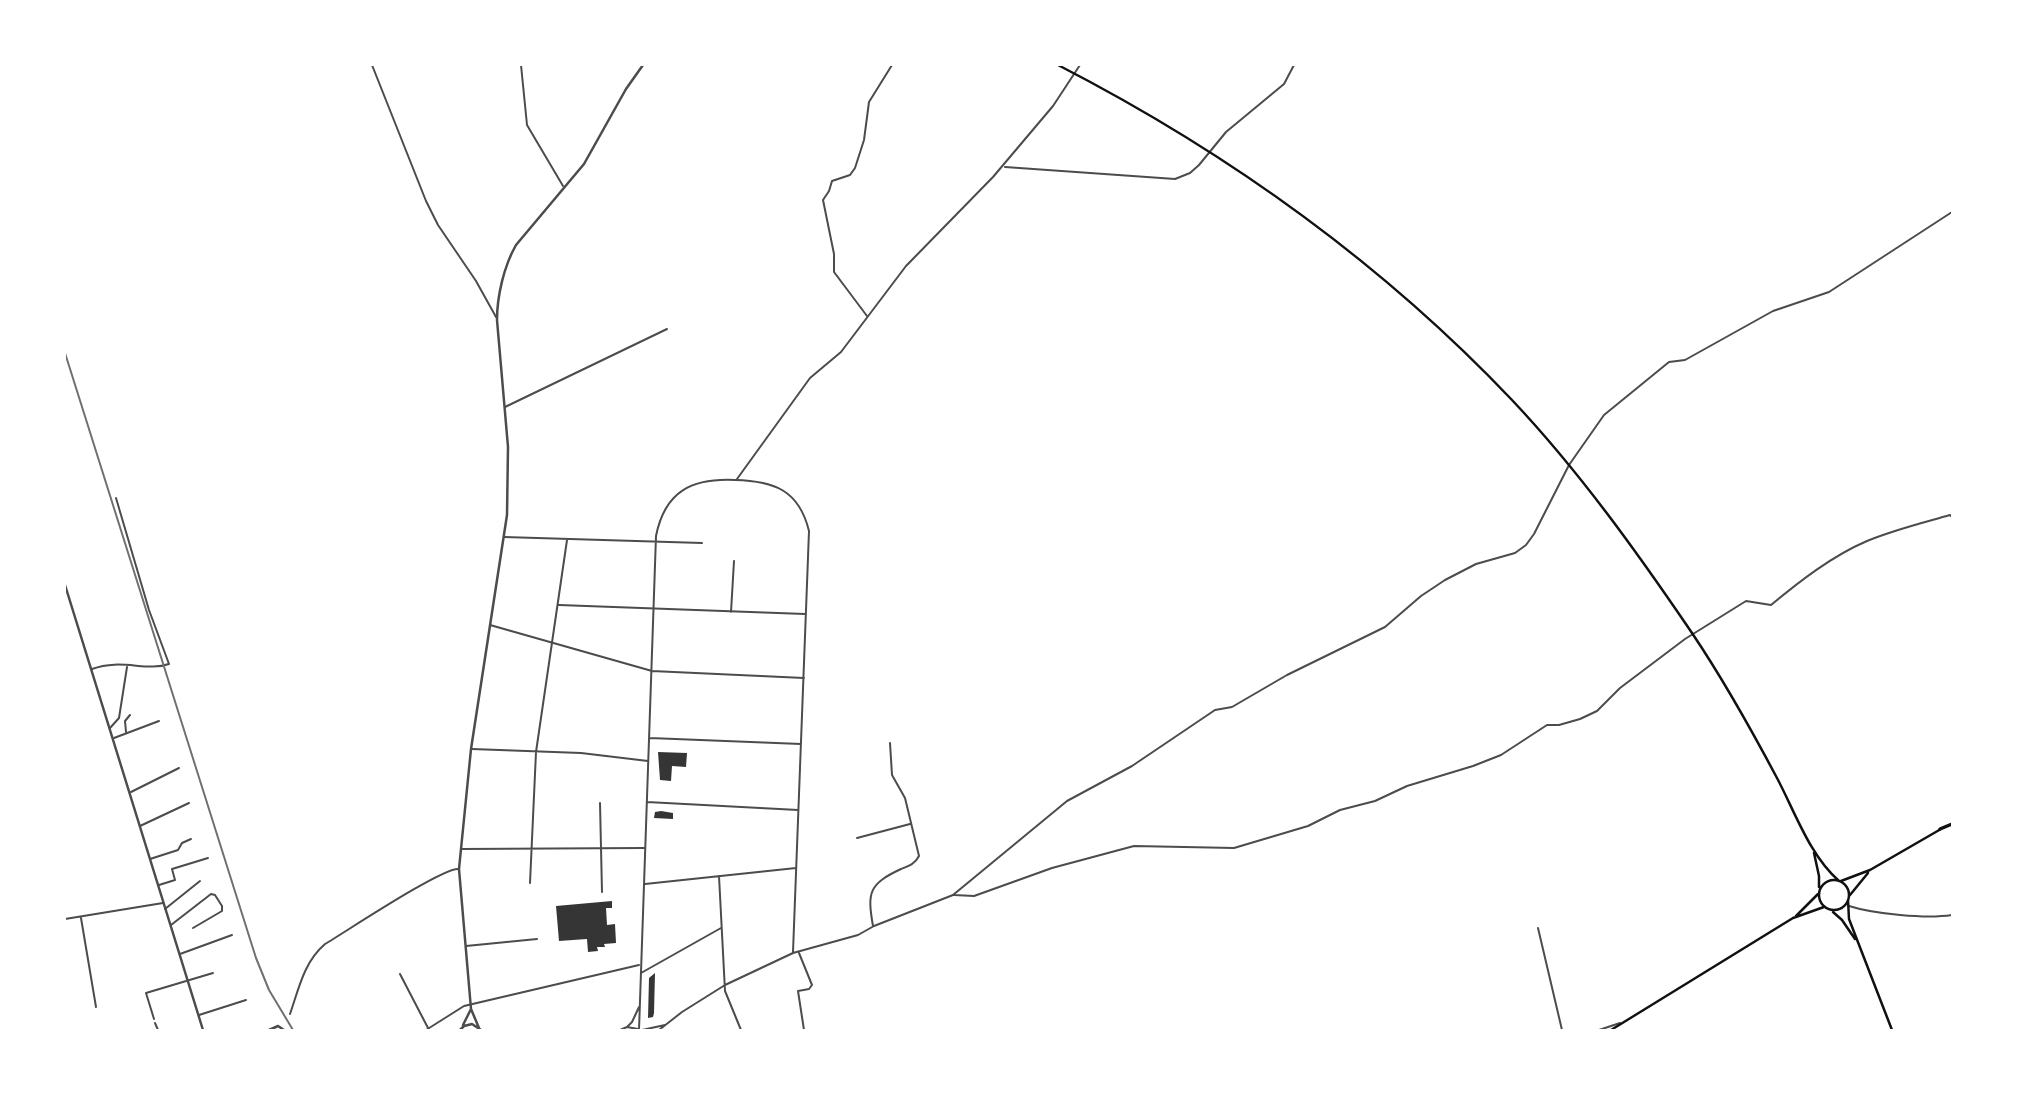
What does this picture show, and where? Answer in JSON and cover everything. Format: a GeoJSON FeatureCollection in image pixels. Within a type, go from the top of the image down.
{"type":"FeatureCollection","features":[{"type":"Feature","properties":{"kind":"highway"},"geometry":{"type":"LineString","coordinates":[[1940,829],[1952,822]]}},
{"type":"Feature","properties":{"kind":"main road"},"geometry":{"type":"LineString","coordinates":[[1058,65],[1208,152],[1296,209],[1375,270],[1513,400],[1569,465],[1693,634],[1754,734],[1813,849],[1826,869],[1847,887],[1849,919],[1892,1030]]}},
{"type":"Feature","properties":{"kind":"main road"},"geometry":{"type":"LineString","coordinates":[[1793,918],[1828,880],[1840,881],[1870,870],[1940,829]]}},
{"type":"Feature","properties":{"kind":"main road"},"geometry":{"type":"LineString","coordinates":[[1813,849],[1819,876],[1820,902],[1842,920],[1859,945]]}},
{"type":"Feature","properties":{"kind":"main road"},"geometry":{"type":"LineString","coordinates":[[1829,910],[1843,907],[1870,870]]}},
{"type":"Feature","properties":{"kind":"main road"},"geometry":{"type":"LineString","coordinates":[[1611,1030],[1793,918],[1825,907]]}},
{"type":"Feature","properties":{"kind":"street"},"geometry":{"type":"LineString","coordinates":[[372,65],[426,201],[497,320]]}},
{"type":"Feature","properties":{"kind":"street"},"geometry":{"type":"LineString","coordinates":[[521,65],[527,125],[564,188]]}},
{"type":"Feature","properties":{"kind":"street"},"geometry":{"type":"LineString","coordinates":[[480,1029],[471,1007],[459,869],[471,748],[507,515],[508,459],[497,320],[509,256],[524,233],[584,164],[626,89],[643,65]]}},
{"type":"Feature","properties":{"kind":"street"},"geometry":{"type":"LineString","coordinates":[[867,316],[834,272],[834,254],[823,200],[832,181],[850,175],[855,168],[864,140],[869,102],[892,65]]}},
{"type":"Feature","properties":{"kind":"street"},"geometry":{"type":"LineString","coordinates":[[737,480],[744,466],[810,378],[841,352],[906,266],[1003,167],[1053,106],[1080,65]]}},
{"type":"Feature","properties":{"kind":"street"},"geometry":{"type":"LineString","coordinates":[[1003,167],[1175,179],[1190,173],[1226,132],[1284,84],[1294,65]]}},
{"type":"Feature","properties":{"kind":"street"},"geometry":{"type":"LineString","coordinates":[[660,1030],[725,985],[793,953],[858,936],[873,926],[953,895],[1067,801],[1132,766],[1215,710],[1231,707],[1287,675],[1385,627],[1444,580],[1476,564],[1515,553],[1526,545],[1534,534],[1569,465],[1604,415],[1668,362],[1685,360],[1773,311],[1829,292],[1952,212]]}},
{"type":"Feature","properties":{"kind":"street"},"geometry":{"type":"LineString","coordinates":[[505,407],[667,328]]}},
{"type":"Feature","properties":{"kind":"street"},"geometry":{"type":"LineString","coordinates":[[640,1030],[640,965],[656,542],[662,515],[670,501],[684,488],[711,479],[761,482],[781,489],[795,500],[803,514],[810,538],[793,953]]}},
{"type":"Feature","properties":{"kind":"street"},"geometry":{"type":"LineString","coordinates":[[92,670],[113,663],[159,666],[169,664],[149,610],[116,498]]}},
{"type":"Feature","properties":{"kind":"street"},"geometry":{"type":"LineString","coordinates":[[953,895],[974,896],[1052,868],[1135,846],[1234,848],[1308,826],[1340,810],[1375,801],[1407,786],[1473,766],[1501,755],[1548,725],[1559,725],[1597,711],[1620,688],[1724,612],[1746,601],[1771,604],[1810,574],[1866,542],[1924,522],[1950,515],[1952,517]]}},
{"type":"Feature","properties":{"kind":"street"},"geometry":{"type":"LineString","coordinates":[[503,537],[702,543]]}},
{"type":"Feature","properties":{"kind":"street"},"geometry":{"type":"LineString","coordinates":[[530,883],[536,752],[567,540]]}},
{"type":"Feature","properties":{"kind":"street"},"geometry":{"type":"LineString","coordinates":[[731,613],[734,561]]}},
{"type":"Feature","properties":{"kind":"street"},"geometry":{"type":"LineString","coordinates":[[65,585],[203,1030]]}},
{"type":"Feature","properties":{"kind":"street"},"geometry":{"type":"LineString","coordinates":[[558,604],[653,610],[807,614]]}},
{"type":"Feature","properties":{"kind":"street"},"geometry":{"type":"LineString","coordinates":[[489,625],[652,671],[804,678]]}},
{"type":"Feature","properties":{"kind":"street"},"geometry":{"type":"LineString","coordinates":[[110,728],[119,718],[127,667]]}},
{"type":"Feature","properties":{"kind":"street"},"geometry":{"type":"LineString","coordinates":[[126,733],[125,721],[130,715]]}},
{"type":"Feature","properties":{"kind":"street"},"geometry":{"type":"LineString","coordinates":[[113,738],[159,721]]}},
{"type":"Feature","properties":{"kind":"street"},"geometry":{"type":"LineString","coordinates":[[649,737],[802,744]]}},
{"type":"Feature","properties":{"kind":"street"},"geometry":{"type":"LineString","coordinates":[[873,926],[869,904],[873,888],[885,877],[918,860],[905,798],[892,775],[890,743]]}},
{"type":"Feature","properties":{"kind":"street"},"geometry":{"type":"LineString","coordinates":[[471,748],[581,753],[649,762]]}},
{"type":"Feature","properties":{"kind":"street"},"geometry":{"type":"LineString","coordinates":[[130,793],[179,768]]}},
{"type":"Feature","properties":{"kind":"street"},"geometry":{"type":"LineString","coordinates":[[647,802],[799,810]]}},
{"type":"Feature","properties":{"kind":"street"},"geometry":{"type":"LineString","coordinates":[[140,826],[189,803]]}},
{"type":"Feature","properties":{"kind":"street"},"geometry":{"type":"LineString","coordinates":[[600,803],[602,892]]}},
{"type":"Feature","properties":{"kind":"street"},"geometry":{"type":"LineString","coordinates":[[858,838],[911,824]]}},
{"type":"Feature","properties":{"kind":"street"},"geometry":{"type":"LineString","coordinates":[[150,859],[178,850],[182,843],[191,839]]}},
{"type":"Feature","properties":{"kind":"street"},"geometry":{"type":"LineString","coordinates":[[461,849],[645,848]]}},
{"type":"Feature","properties":{"kind":"street"},"geometry":{"type":"LineString","coordinates":[[158,886],[175,880],[172,869],[208,858]]}},
{"type":"Feature","properties":{"kind":"street"},"geometry":{"type":"LineString","coordinates":[[644,884],[797,868]]}},
{"type":"Feature","properties":{"kind":"street"},"geometry":{"type":"LineString","coordinates":[[290,1014],[304,973],[316,952],[451,869],[459,869]]}},
{"type":"Feature","properties":{"kind":"street"},"geometry":{"type":"LineString","coordinates":[[719,876],[725,985],[727,998],[741,1030]]}},
{"type":"Feature","properties":{"kind":"street"},"geometry":{"type":"LineString","coordinates":[[166,909],[200,881]]}},
{"type":"Feature","properties":{"kind":"street"},"geometry":{"type":"LineString","coordinates":[[171,925],[215,894],[222,911],[192,928]]}},
{"type":"Feature","properties":{"kind":"street"},"geometry":{"type":"LineString","coordinates":[[65,919],[164,903]]}},
{"type":"Feature","properties":{"kind":"street"},"geometry":{"type":"LineString","coordinates":[[1847,905],[1859,909],[1923,916],[1952,915]]}},
{"type":"Feature","properties":{"kind":"street"},"geometry":{"type":"LineString","coordinates":[[81,917],[96,1007]]}},
{"type":"Feature","properties":{"kind":"street"},"geometry":{"type":"LineString","coordinates":[[640,973],[722,927]]}},
{"type":"Feature","properties":{"kind":"street"},"geometry":{"type":"LineString","coordinates":[[1538,928],[1562,1030]]}},
{"type":"Feature","properties":{"kind":"street"},"geometry":{"type":"LineString","coordinates":[[180,954],[232,934]]}},
{"type":"Feature","properties":{"kind":"street"},"geometry":{"type":"LineString","coordinates":[[465,946],[537,939]]}},
{"type":"Feature","properties":{"kind":"street"},"geometry":{"type":"LineString","coordinates":[[799,952],[812,985],[809,989],[797,990],[804,1030]]}},
{"type":"Feature","properties":{"kind":"street"},"geometry":{"type":"LineString","coordinates":[[400,974],[427,1029],[464,1006],[471,1007],[640,965]]}},
{"type":"Feature","properties":{"kind":"street"},"geometry":{"type":"LineString","coordinates":[[158,1030],[146,993],[213,973]]}},
{"type":"Feature","properties":{"kind":"street"},"geometry":{"type":"LineString","coordinates":[[198,1015],[246,1000]]}},
{"type":"Feature","properties":{"kind":"street"},"geometry":{"type":"LineString","coordinates":[[620,1030],[632,1022],[640,1005]]}},
{"type":"Feature","properties":{"kind":"street"},"geometry":{"type":"LineString","coordinates":[[461,1029],[471,1007]]}},
{"type":"Feature","properties":{"kind":"street"},"geometry":{"type":"LineString","coordinates":[[1599,1030],[1625,1022]]}},
{"type":"Feature","properties":{"kind":"street"},"geometry":{"type":"LineString","coordinates":[[461,1029],[468,1024],[480,1029]]}},
{"type":"Feature","properties":{"kind":"street"},"geometry":{"type":"LineString","coordinates":[[627,1027],[640,1030],[666,1024]]}},
{"type":"Feature","properties":{"kind":"street"},"geometry":{"type":"LineString","coordinates":[[269,1030],[284,1030]]}},
{"type":"Feature","properties":{"kind":"building"},"geometry":{"type":"Polygon","coordinates":[[[658,752],[687,753],[686,767],[672,766],[671,781],[660,780],[658,752]]]}},
{"type":"Feature","properties":{"kind":"building"},"geometry":{"type":"Polygon","coordinates":[[[655,812],[673,813],[673,819],[654,818],[655,812]]]}},
{"type":"Feature","properties":{"kind":"building"},"geometry":{"type":"Polygon","coordinates":[[[612,901],[612,908],[606,908],[607,925],[615,924],[616,943],[604,944],[605,947],[597,947],[598,951],[588,952],[587,939],[559,941],[556,906],[612,901]]]}},
{"type":"Feature","properties":{"kind":"building"},"geometry":{"type":"Polygon","coordinates":[[[655,973],[654,1013],[653,1017],[648,1018],[649,978],[655,973]]]}},
{"type":"Feature","properties":{"kind":"railway"},"geometry":{"type":"LineString","coordinates":[[65,353],[256,958],[269,990],[293,1030]]}}]}
